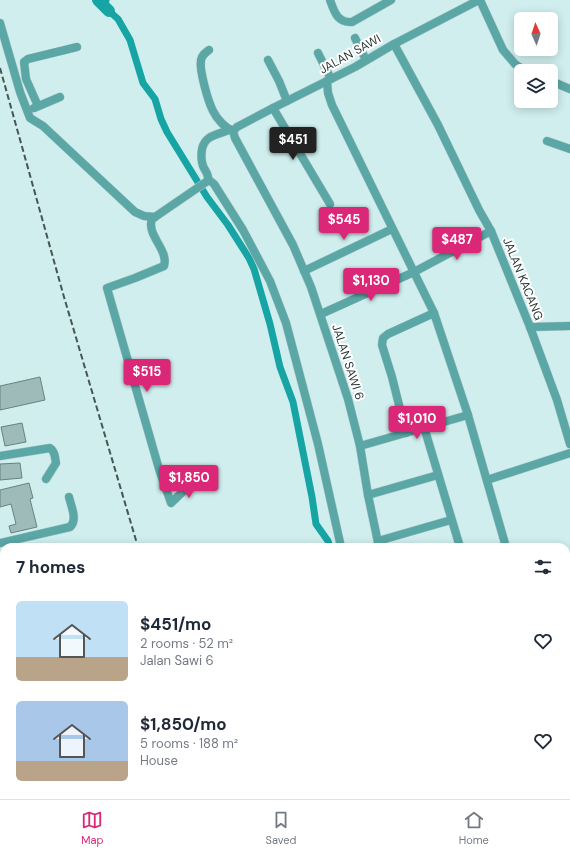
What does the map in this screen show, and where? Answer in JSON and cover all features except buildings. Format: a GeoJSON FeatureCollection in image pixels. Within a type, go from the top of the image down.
{"type":"FeatureCollection","features":[{"type":"Feature","properties":{"kind":"street"},"geometry":{"type":"LineString","coordinates":[[330,0],[336,16],[346,22],[352,22],[391,0]]}},
{"type":"Feature","properties":{"kind":"street"},"geometry":{"type":"LineString","coordinates":[[479,0],[503,50],[515,64]]}},
{"type":"Feature","properties":{"kind":"street","name":"JALAN SAWI"},"geometry":{"type":"LineString","coordinates":[[206,182],[208,174],[204,168],[201,154],[205,141],[210,137],[232,130],[479,0]]}},
{"type":"Feature","properties":{"kind":"street"},"geometry":{"type":"LineString","coordinates":[[0,23],[20,92],[29,114],[135,212],[144,216],[155,217]]}},
{"type":"Feature","properties":{"kind":"street"},"geometry":{"type":"LineString","coordinates":[[355,38],[366,60]]}},
{"type":"Feature","properties":{"kind":"street","name":"JALAN KACANG"},"geometry":{"type":"LineString","coordinates":[[394,44],[438,125],[479,210],[491,231],[530,327],[557,400],[570,444]]}},
{"type":"Feature","properties":{"kind":"street"},"geometry":{"type":"LineString","coordinates":[[38,106],[26,79],[24,62],[28,59],[77,47]]}},
{"type":"Feature","properties":{"kind":"street","name":"JALAN SAWI 6"},"geometry":{"type":"LineString","coordinates":[[208,50],[201,58],[200,64],[205,87],[213,111],[222,123],[232,130],[304,271],[321,314],[348,399],[360,446],[368,495],[379,543]]}},
{"type":"Feature","properties":{"kind":"street"},"geometry":{"type":"LineString","coordinates":[[318,53],[329,80],[328,93],[332,105],[434,313],[468,415],[505,543]]}},
{"type":"Feature","properties":{"kind":"street"},"geometry":{"type":"LineString","coordinates":[[268,60],[287,101]]}},
{"type":"Feature","properties":{"kind":"street"},"geometry":{"type":"LineString","coordinates":[[558,85],[570,89]]}},
{"type":"Feature","properties":{"kind":"street"},"geometry":{"type":"LineString","coordinates":[[29,114],[38,106],[60,97]]}},
{"type":"Feature","properties":{"kind":"street"},"geometry":{"type":"LineString","coordinates":[[272,108],[330,204]]}},
{"type":"Feature","properties":{"kind":"street"},"geometry":{"type":"LineString","coordinates":[[547,142],[570,149]]}},
{"type":"Feature","properties":{"kind":"street"},"geometry":{"type":"LineString","coordinates":[[193,482],[172,503],[159,469],[106,288],[135,278],[166,264],[150,227],[152,219],[206,182],[211,181],[246,236],[270,281],[286,323],[318,444],[340,543]]}},
{"type":"Feature","properties":{"kind":"street"},"geometry":{"type":"LineString","coordinates":[[304,271],[392,229]]}},
{"type":"Feature","properties":{"kind":"street"},"geometry":{"type":"LineString","coordinates":[[321,314],[414,272],[491,231]]}},
{"type":"Feature","properties":{"kind":"street"},"geometry":{"type":"LineString","coordinates":[[406,433],[392,377],[382,345],[383,338],[388,334],[434,313]]}},
{"type":"Feature","properties":{"kind":"street"},"geometry":{"type":"LineString","coordinates":[[530,327],[570,326]]}},
{"type":"Feature","properties":{"kind":"street"},"geometry":{"type":"LineString","coordinates":[[360,446],[468,415]]}},
{"type":"Feature","properties":{"kind":"street"},"geometry":{"type":"LineString","coordinates":[[424,427],[459,543]]}},
{"type":"Feature","properties":{"kind":"street"},"geometry":{"type":"LineString","coordinates":[[0,456],[50,448],[55,455],[56,463],[46,479]]}},
{"type":"Feature","properties":{"kind":"street"},"geometry":{"type":"LineString","coordinates":[[487,480],[570,453]]}},
{"type":"Feature","properties":{"kind":"street"},"geometry":{"type":"LineString","coordinates":[[368,495],[438,475]]}},
{"type":"Feature","properties":{"kind":"street"},"geometry":{"type":"LineString","coordinates":[[0,543],[70,527],[73,525],[74,520],[70,497]]}},
{"type":"Feature","properties":{"kind":"street"},"geometry":{"type":"LineString","coordinates":[[382,543],[451,520]]}},
{"type":"Feature","properties":{"kind":"waterway"},"geometry":{"type":"LineString","coordinates":[[98,0],[109,11]]}},
{"type":"Feature","properties":{"kind":"waterway"},"geometry":{"type":"LineString","coordinates":[[99,1],[106,0]]}},
{"type":"Feature","properties":{"kind":"waterway"},"geometry":{"type":"LineString","coordinates":[[109,11],[118,19],[130,40],[143,83],[155,99],[167,132],[207,197],[228,225],[249,258],[254,269],[270,324],[280,367],[293,402],[316,524],[329,543]]}},
{"type":"Feature","properties":{"kind":"railway"},"geometry":{"type":"LineString","coordinates":[[0,68],[64,297],[137,543]]}}]}
